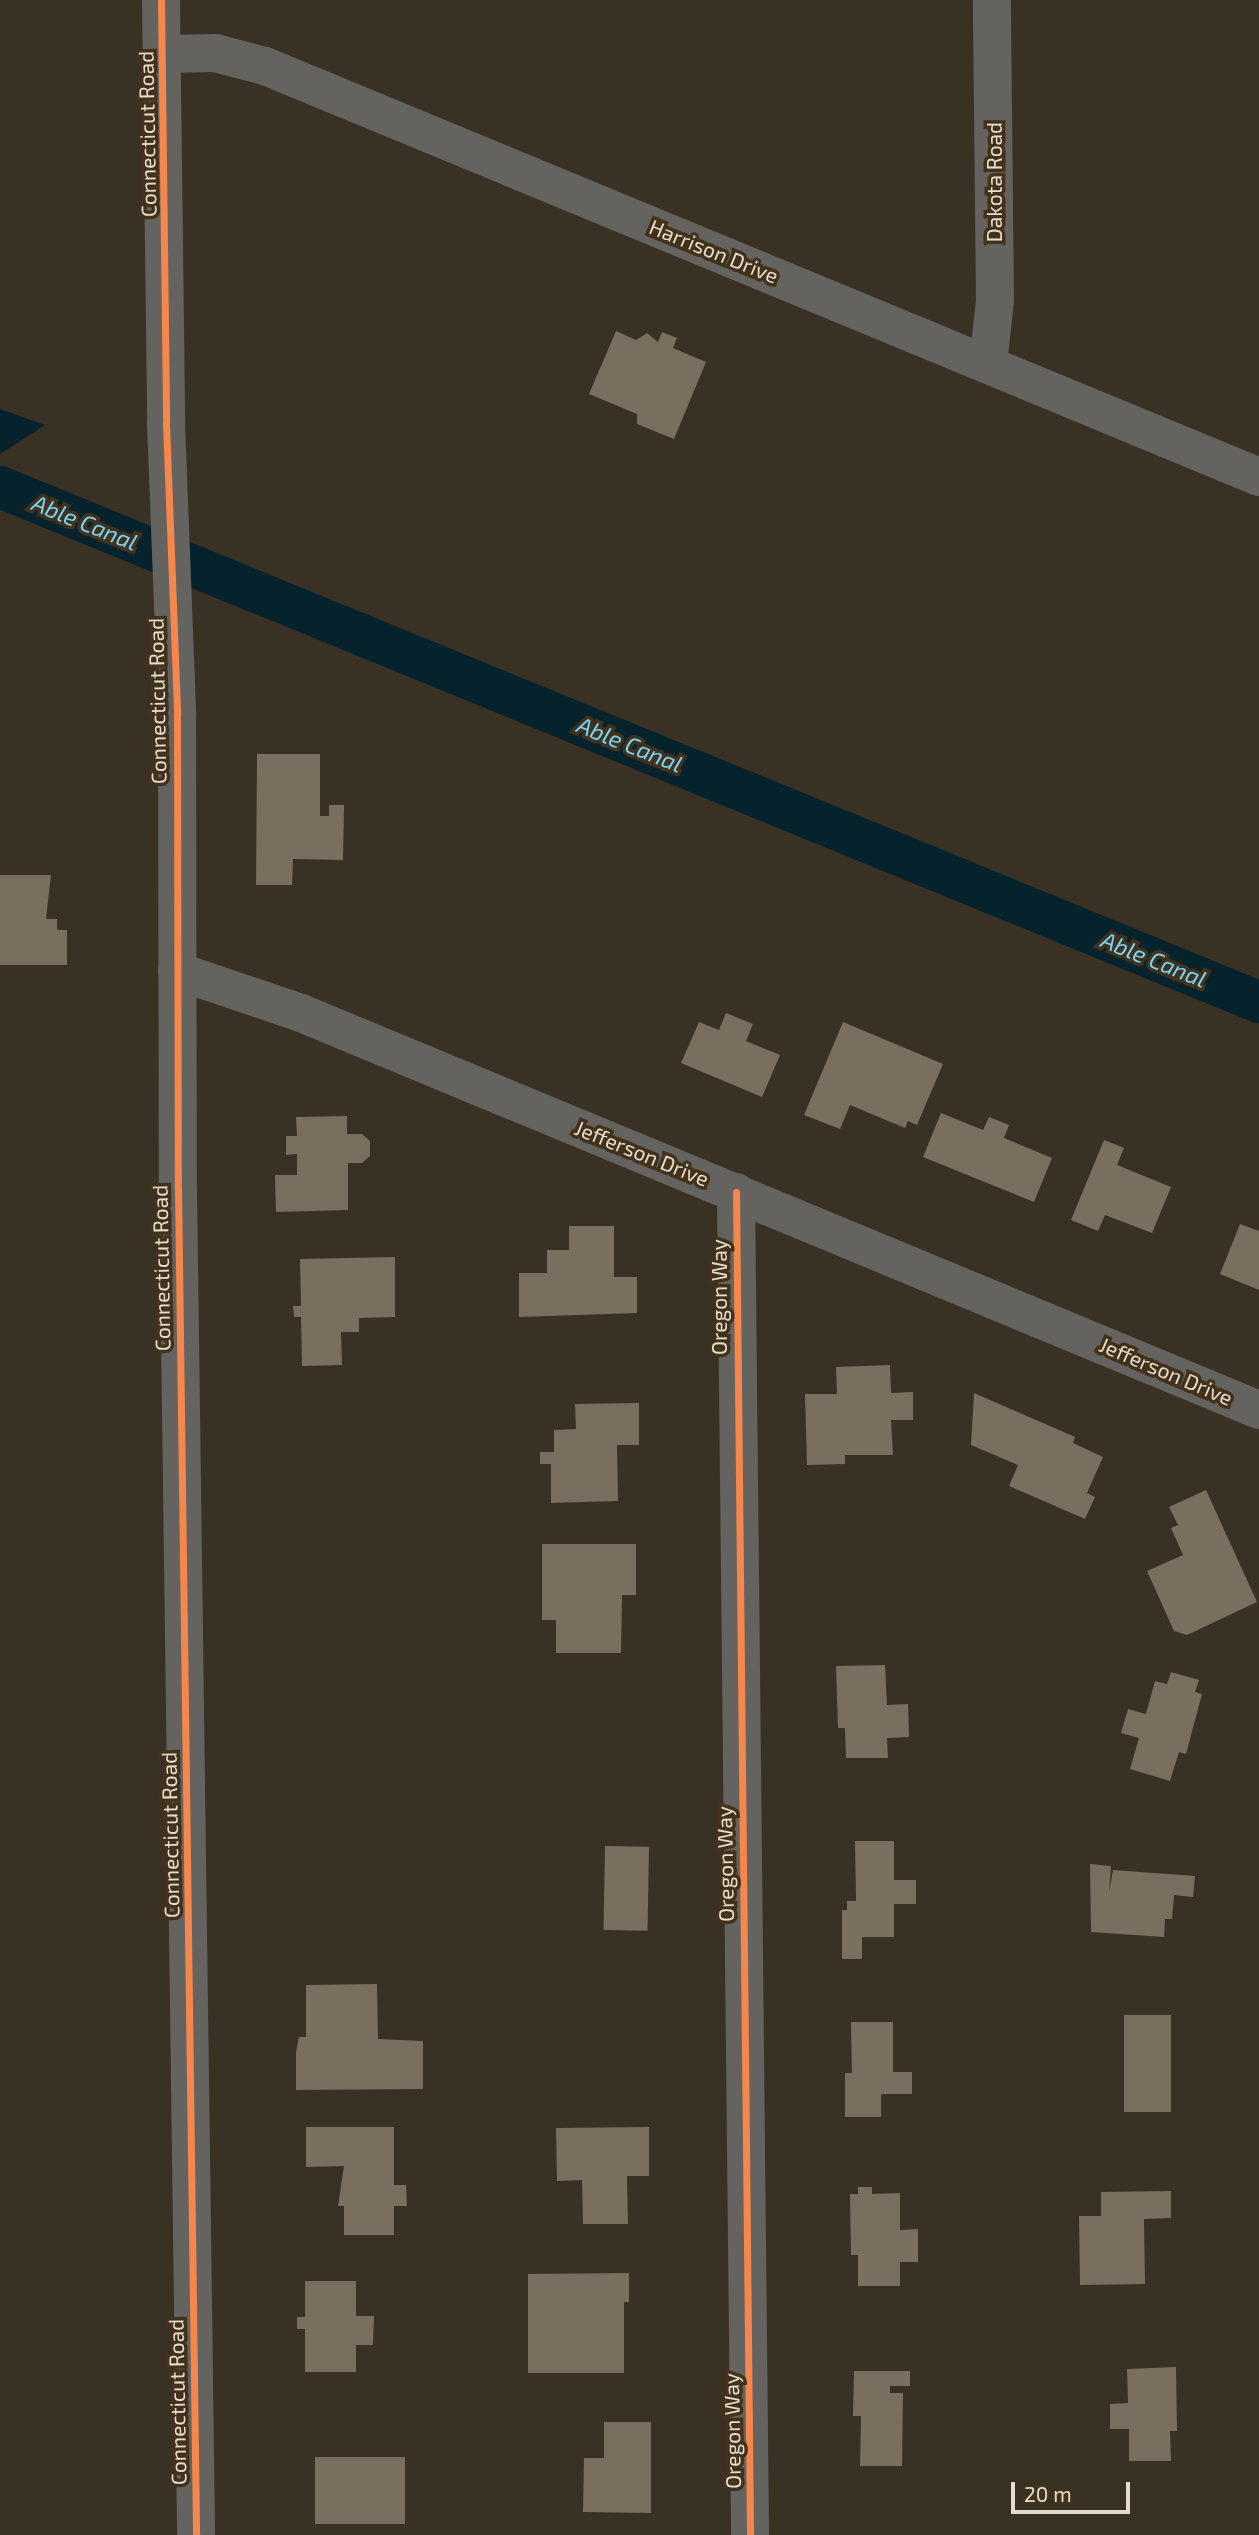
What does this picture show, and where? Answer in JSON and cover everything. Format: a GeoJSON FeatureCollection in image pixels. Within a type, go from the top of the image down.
{"type":"FeatureCollection","features":[{"type":"Feature","properties":{"kind":"street","name":"Connecticut Road"},"geometry":{"type":"LineString","coordinates":[[161,0],[166,424],[177,715],[177,971],[196,2535]]}},
{"type":"Feature","properties":{"kind":"street","name":"Dakota Road"},"geometry":{"type":"LineString","coordinates":[[988,364],[995,301],[992,0]]}},
{"type":"Feature","properties":{"kind":"street","name":"Harrison Drive"},"geometry":{"type":"LineString","coordinates":[[163,54],[215,53],[265,66],[1259,477]]}},
{"type":"Feature","properties":{"kind":"street","name":"Jefferson Drive"},"geometry":{"type":"LineString","coordinates":[[177,971],[301,1013],[1259,1410]]}},
{"type":"Feature","properties":{"kind":"street","name":"Oregon Way"},"geometry":{"type":"LineString","coordinates":[[736,1192],[750,2535]]}},
{"type":"Feature","properties":{"kind":"water"},"geometry":{"type":"Polygon","coordinates":[[[0,409],[45,425],[0,454],[0,409]]]}},
{"type":"Feature","properties":{"kind":"building"},"geometry":{"type":"Polygon","coordinates":[[[616,331],[636,340],[647,333],[658,342],[662,332],[677,338],[673,348],[706,362],[674,439],[637,424],[637,414],[589,394],[616,331]]]}},
{"type":"Feature","properties":{"kind":"building"},"geometry":{"type":"Polygon","coordinates":[[[257,754],[320,754],[320,816],[329,816],[329,805],[344,805],[343,860],[293,859],[292,885],[256,885],[257,754]]]}},
{"type":"Feature","properties":{"kind":"building"},"geometry":{"type":"Polygon","coordinates":[[[0,875],[51,875],[46,919],[57,919],[57,930],[67,930],[67,965],[0,965],[0,875]]]}},
{"type":"Feature","properties":{"kind":"building"},"geometry":{"type":"Polygon","coordinates":[[[726,1013],[753,1024],[746,1041],[780,1055],[762,1097],[681,1063],[699,1022],[719,1030],[726,1013]]]}},
{"type":"Feature","properties":{"kind":"building"},"geometry":{"type":"Polygon","coordinates":[[[843,1022],[943,1064],[917,1125],[908,1121],[905,1128],[850,1105],[840,1129],[804,1115],[843,1022]]]}},
{"type":"Feature","properties":{"kind":"building"},"geometry":{"type":"Polygon","coordinates":[[[941,1113],[983,1130],[989,1117],[1009,1125],[1004,1138],[1052,1158],[1034,1202],[923,1157],[941,1113]]]}},
{"type":"Feature","properties":{"kind":"building"},"geometry":{"type":"Polygon","coordinates":[[[347,1116],[347,1134],[362,1134],[370,1141],[370,1156],[362,1163],[348,1163],[348,1210],[276,1212],[275,1175],[297,1175],[297,1154],[286,1155],[286,1136],[297,1136],[296,1117],[347,1116]]]}},
{"type":"Feature","properties":{"kind":"building"},"geometry":{"type":"Polygon","coordinates":[[[1104,1140],[1124,1148],[1117,1165],[1171,1187],[1152,1233],[1105,1215],[1098,1231],[1071,1220],[1104,1140]]]}},
{"type":"Feature","properties":{"kind":"building"},"geometry":{"type":"Polygon","coordinates":[[[1240,1224],[1259,1231],[1259,1290],[1220,1274],[1240,1224]]]}},
{"type":"Feature","properties":{"kind":"building"},"geometry":{"type":"Polygon","coordinates":[[[569,1226],[614,1226],[614,1277],[637,1277],[637,1313],[519,1317],[519,1273],[547,1273],[547,1250],[569,1250],[569,1226]]]}},
{"type":"Feature","properties":{"kind":"building"},"geometry":{"type":"Polygon","coordinates":[[[395,1257],[395,1317],[359,1318],[359,1332],[341,1332],[342,1365],[302,1366],[301,1317],[294,1317],[293,1306],[301,1306],[300,1259],[395,1257]]]}},
{"type":"Feature","properties":{"kind":"building"},"geometry":{"type":"Polygon","coordinates":[[[890,1365],[891,1393],[913,1392],[913,1420],[891,1420],[893,1455],[845,1455],[845,1464],[807,1465],[805,1394],[837,1394],[836,1367],[890,1365]]]}},
{"type":"Feature","properties":{"kind":"building"},"geometry":{"type":"Polygon","coordinates":[[[974,1393],[1075,1437],[1073,1443],[1103,1457],[1087,1493],[1095,1497],[1085,1519],[1009,1486],[1018,1465],[971,1445],[974,1393]]]}},
{"type":"Feature","properties":{"kind":"building"},"geometry":{"type":"Polygon","coordinates":[[[639,1403],[639,1445],[617,1445],[618,1501],[551,1503],[551,1464],[540,1464],[540,1452],[554,1452],[554,1430],[576,1429],[575,1404],[639,1403]]]}},
{"type":"Feature","properties":{"kind":"building"},"geometry":{"type":"Polygon","coordinates":[[[1206,1490],[1257,1602],[1187,1635],[1174,1631],[1147,1571],[1183,1555],[1171,1528],[1178,1525],[1169,1507],[1206,1490]]]}},
{"type":"Feature","properties":{"kind":"building"},"geometry":{"type":"Polygon","coordinates":[[[542,1544],[636,1544],[636,1595],[622,1595],[621,1653],[556,1653],[556,1620],[542,1620],[542,1544]]]}},
{"type":"Feature","properties":{"kind":"building"},"geometry":{"type":"Polygon","coordinates":[[[885,1665],[887,1705],[908,1704],[909,1737],[887,1738],[888,1758],[846,1758],[845,1728],[838,1728],[836,1666],[885,1665]]]}},
{"type":"Feature","properties":{"kind":"building"},"geometry":{"type":"Polygon","coordinates":[[[1171,1672],[1199,1680],[1195,1692],[1202,1694],[1186,1754],[1179,1752],[1170,1781],[1130,1769],[1139,1738],[1121,1733],[1128,1709],[1146,1714],[1155,1681],[1167,1684],[1171,1672]]]}},
{"type":"Feature","properties":{"kind":"building"},"geometry":{"type":"Polygon","coordinates":[[[855,1841],[894,1841],[894,1880],[916,1880],[916,1904],[894,1904],[894,1937],[862,1937],[862,1959],[842,1959],[842,1910],[847,1910],[847,1901],[856,1901],[855,1841]]]}},
{"type":"Feature","properties":{"kind":"building"},"geometry":{"type":"Polygon","coordinates":[[[605,1846],[649,1847],[648,1931],[604,1930],[605,1846]]]}},
{"type":"Feature","properties":{"kind":"building"},"geometry":{"type":"Polygon","coordinates":[[[1090,1864],[1111,1866],[1109,1892],[1113,1870],[1195,1876],[1193,1897],[1174,1895],[1172,1919],[1165,1919],[1164,1937],[1091,1932],[1090,1864]]]}},
{"type":"Feature","properties":{"kind":"building"},"geometry":{"type":"Polygon","coordinates":[[[377,1984],[378,2039],[423,2041],[423,2089],[296,2090],[296,2052],[299,2037],[306,2037],[306,1985],[377,1984]]]}},
{"type":"Feature","properties":{"kind":"building"},"geometry":{"type":"Polygon","coordinates":[[[1124,2015],[1171,2015],[1171,2112],[1124,2112],[1124,2015]]]}},
{"type":"Feature","properties":{"kind":"building"},"geometry":{"type":"Polygon","coordinates":[[[851,2022],[893,2022],[893,2072],[912,2072],[912,2094],[881,2094],[881,2117],[845,2117],[845,2073],[852,2073],[851,2022]]]}},
{"type":"Feature","properties":{"kind":"building"},"geometry":{"type":"Polygon","coordinates":[[[306,2127],[394,2127],[394,2185],[406,2185],[407,2206],[394,2206],[394,2235],[344,2235],[344,2206],[338,2206],[344,2166],[306,2167],[306,2127]]]}},
{"type":"Feature","properties":{"kind":"building"},"geometry":{"type":"Polygon","coordinates":[[[649,2127],[649,2176],[627,2176],[628,2224],[583,2224],[582,2180],[557,2181],[556,2128],[649,2127]]]}},
{"type":"Feature","properties":{"kind":"building"},"geometry":{"type":"Polygon","coordinates":[[[858,2187],[872,2187],[872,2194],[900,2193],[900,2230],[918,2229],[918,2262],[900,2262],[900,2286],[858,2286],[858,2255],[851,2255],[850,2194],[858,2194],[858,2187]]]}},
{"type":"Feature","properties":{"kind":"building"},"geometry":{"type":"Polygon","coordinates":[[[1171,2191],[1171,2218],[1144,2219],[1145,2284],[1080,2285],[1079,2216],[1101,2216],[1101,2192],[1171,2191]]]}},
{"type":"Feature","properties":{"kind":"building"},"geometry":{"type":"Polygon","coordinates":[[[629,2273],[629,2302],[624,2302],[624,2373],[528,2373],[528,2274],[629,2273]]]}},
{"type":"Feature","properties":{"kind":"building"},"geometry":{"type":"Polygon","coordinates":[[[305,2281],[356,2281],[356,2316],[374,2316],[373,2345],[356,2345],[356,2372],[305,2372],[305,2329],[297,2329],[297,2317],[305,2317],[305,2281]]]}},
{"type":"Feature","properties":{"kind":"building"},"geometry":{"type":"Polygon","coordinates":[[[1176,2367],[1177,2431],[1170,2431],[1171,2461],[1129,2461],[1129,2429],[1110,2429],[1110,2404],[1128,2403],[1127,2369],[1176,2367]]]}},
{"type":"Feature","properties":{"kind":"building"},"geometry":{"type":"Polygon","coordinates":[[[854,2371],[910,2371],[910,2386],[890,2386],[890,2393],[903,2393],[902,2466],[860,2466],[861,2416],[853,2416],[854,2371]]]}},
{"type":"Feature","properties":{"kind":"building"},"geometry":{"type":"Polygon","coordinates":[[[604,2422],[651,2422],[651,2513],[583,2512],[584,2458],[604,2458],[604,2422]]]}},
{"type":"Feature","properties":{"kind":"building"},"geometry":{"type":"Polygon","coordinates":[[[315,2457],[405,2457],[405,2524],[315,2524],[315,2457]]]}},
{"type":"Feature","properties":{"kind":"waterway","name":"Able Canal"},"geometry":{"type":"LineString","coordinates":[[0,487],[1259,1002]]}},
{"type":"Feature","properties":{"kind":"cycle path"},"geometry":{"type":"LineString","coordinates":[[161,0],[166,423],[177,715],[178,1188],[196,2535]]}},
{"type":"Feature","properties":{"kind":"cycle path"},"geometry":{"type":"LineString","coordinates":[[736,1192],[750,2535]]}}]}
